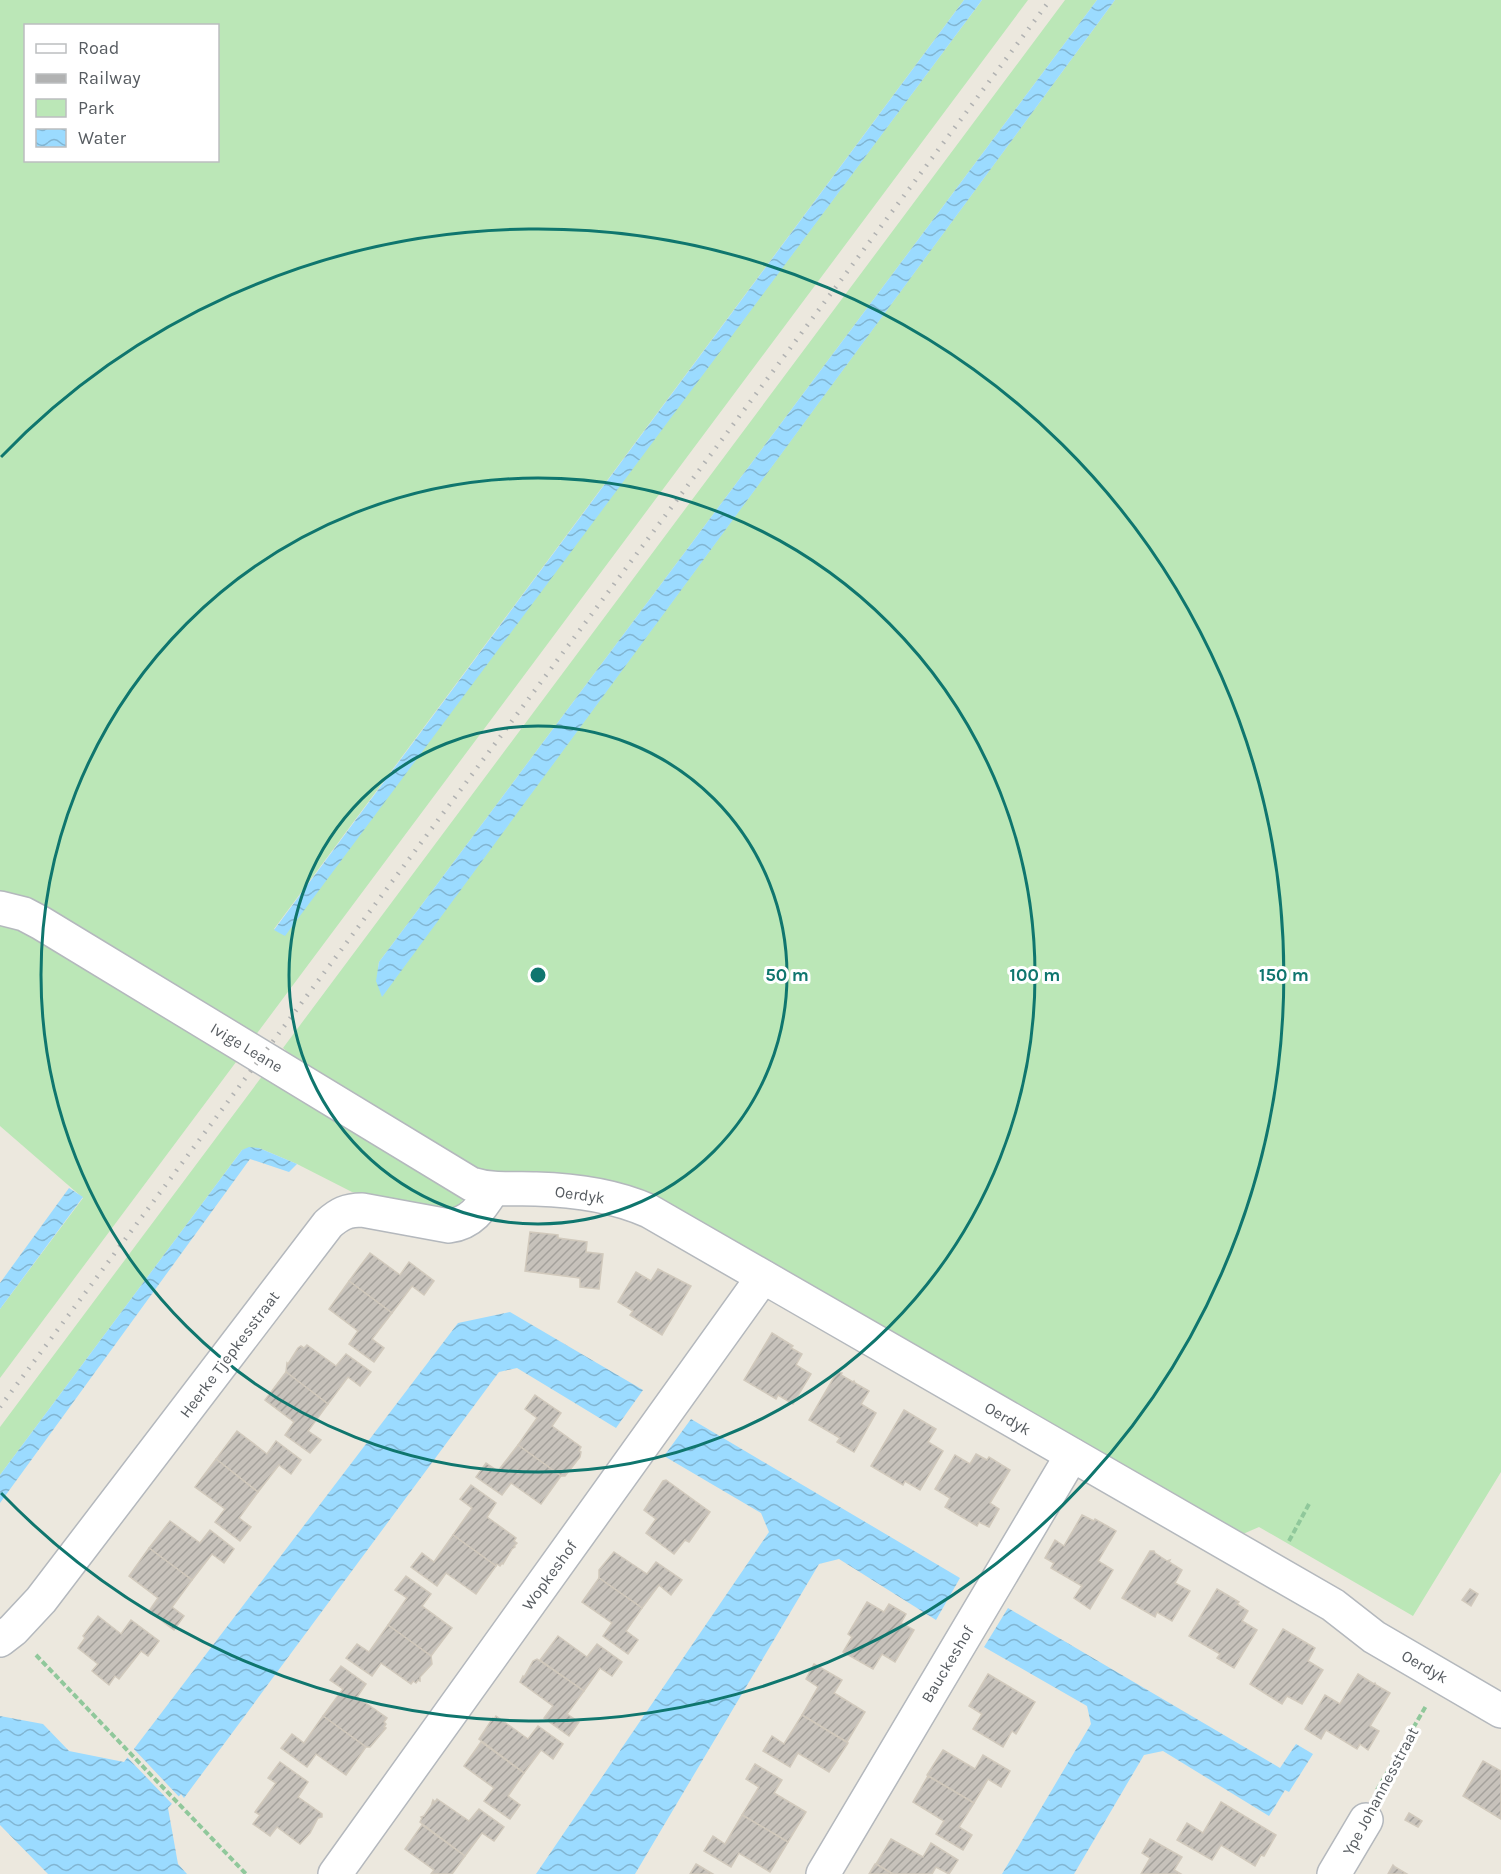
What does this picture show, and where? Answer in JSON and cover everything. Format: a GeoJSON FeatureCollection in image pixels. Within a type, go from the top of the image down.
{"type":"FeatureCollection","features":[{"type":"Feature","properties":{"kind":"street","name":"Ivige Leane"},"geometry":{"type":"LineString","coordinates":[[0,908],[24,914],[41,923],[471,1184],[493,1189]]}},
{"type":"Feature","properties":{"kind":"street","name":"Oerdyk"},"geometry":{"type":"LineString","coordinates":[[493,1189],[571,1190],[631,1203],[649,1211],[1333,1605],[1374,1637],[1501,1711]]}},
{"type":"Feature","properties":{"kind":"street","name":"Heerke Tjepkesstraat"},"geometry":{"type":"LineString","coordinates":[[4,1636],[41,1600],[328,1224],[350,1210],[362,1210],[449,1226],[461,1224],[481,1209],[493,1189]]}},
{"type":"Feature","properties":{"kind":"street","name":"Wopkeshof"},"geometry":{"type":"LineString","coordinates":[[335,1874],[763,1277]]}},
{"type":"Feature","properties":{"kind":"street","name":"Bauckeshof"},"geometry":{"type":"LineString","coordinates":[[823,1874],[1072,1455]]}},
{"type":"Feature","properties":{"kind":"street","name":"Ype Johannesstraat"},"geometry":{"type":"LineString","coordinates":[[1334,1874],[1366,1820]]}},
{"type":"Feature","properties":{"kind":"path"},"geometry":{"type":"LineString","coordinates":[[1272,1570],[1309,1504]]}},
{"type":"Feature","properties":{"kind":"path"},"geometry":{"type":"LineString","coordinates":[[4,1636],[123,1746],[246,1874]]}},
{"type":"Feature","properties":{"kind":"path","name":"Ype Johannesstraat"},"geometry":{"type":"LineString","coordinates":[[1366,1820],[1365,1810],[1444,1677]]}},
{"type":"Feature","properties":{"kind":"green space"},"geometry":{"type":"Polygon","coordinates":[[[0,0],[964,0],[274,929],[284,935],[982,0],[1028,0],[255,1036],[0,899],[0,0]]]}},
{"type":"Feature","properties":{"kind":"green space"},"geometry":{"type":"Polygon","coordinates":[[[1065,0],[1097,0],[379,962],[382,996],[1115,0],[1501,0],[1501,1472],[1413,1616],[1259,1527],[1243,1534],[666,1207],[485,1176],[320,1080],[283,1048],[1065,0]]]}},
{"type":"Feature","properties":{"kind":"green space"},"geometry":{"type":"Polygon","coordinates":[[[0,921],[30,931],[239,1058],[0,1378],[0,1309],[83,1198],[0,1126],[0,921]]]}},
{"type":"Feature","properties":{"kind":"green space"},"geometry":{"type":"Polygon","coordinates":[[[266,1071],[468,1195],[452,1211],[352,1192],[259,1148],[242,1150],[0,1475],[0,1427],[266,1071]]]}},
{"type":"Feature","properties":{"kind":"water"},"geometry":{"type":"Polygon","coordinates":[[[964,0],[982,0],[285,936],[274,930],[964,0]]]}},
{"type":"Feature","properties":{"kind":"water"},"geometry":{"type":"Polygon","coordinates":[[[1097,0],[1115,0],[382,997],[376,981],[379,962],[1097,0]]]}},
{"type":"Feature","properties":{"kind":"water"},"geometry":{"type":"Polygon","coordinates":[[[249,1147],[259,1148],[297,1164],[289,1172],[250,1159],[0,1503],[0,1475],[242,1150],[249,1147]]]}},
{"type":"Feature","properties":{"kind":"water"},"geometry":{"type":"Polygon","coordinates":[[[69,1188],[83,1197],[0,1309],[0,1283],[69,1188]]]}},
{"type":"Feature","properties":{"kind":"water"},"geometry":{"type":"Polygon","coordinates":[[[510,1312],[643,1390],[616,1428],[517,1368],[499,1372],[184,1798],[181,1794],[168,1808],[178,1864],[187,1874],[48,1874],[0,1825],[0,1716],[43,1724],[69,1751],[124,1762],[458,1323],[510,1312]]]}},
{"type":"Feature","properties":{"kind":"water"},"geometry":{"type":"Polygon","coordinates":[[[691,1419],[960,1578],[936,1620],[839,1559],[819,1564],[635,1874],[536,1874],[769,1532],[761,1513],[664,1456],[691,1419]]]}},
{"type":"Feature","properties":{"kind":"water"},"geometry":{"type":"Polygon","coordinates":[[[1008,1608],[1280,1768],[1296,1744],[1313,1754],[1289,1792],[1285,1790],[1269,1816],[1163,1751],[1144,1755],[1074,1874],[1002,1874],[1091,1724],[1087,1706],[984,1647],[1008,1608]]]}},
{"type":"Feature","properties":{"kind":"pier"},"geometry":{"type":"Polygon","coordinates":[[[132,1747],[183,1801],[181,1799],[174,1806],[125,1755],[132,1747]]]}},
{"type":"Feature","properties":{"kind":"building"},"geometry":{"type":"Polygon","coordinates":[[[530,1232],[558,1235],[558,1238],[587,1242],[586,1252],[603,1254],[599,1289],[580,1287],[580,1278],[525,1271],[530,1232]]]}},
{"type":"Feature","properties":{"kind":"building"},"geometry":{"type":"Polygon","coordinates":[[[370,1253],[400,1275],[409,1262],[434,1281],[424,1295],[412,1286],[392,1313],[349,1281],[370,1253]]]}},
{"type":"Feature","properties":{"kind":"building"},"geometry":{"type":"Polygon","coordinates":[[[658,1269],[691,1286],[662,1335],[630,1315],[633,1311],[618,1302],[636,1272],[651,1281],[658,1269]]]}},
{"type":"Feature","properties":{"kind":"building"},"geometry":{"type":"Polygon","coordinates":[[[349,1281],[392,1313],[372,1339],[384,1348],[374,1362],[349,1344],[358,1331],[329,1309],[349,1281]]]}},
{"type":"Feature","properties":{"kind":"building"},"geometry":{"type":"Polygon","coordinates":[[[772,1333],[802,1354],[796,1365],[811,1374],[793,1404],[778,1395],[776,1399],[744,1380],[772,1333]]]}},
{"type":"Feature","properties":{"kind":"building"},"geometry":{"type":"Polygon","coordinates":[[[307,1345],[336,1366],[346,1354],[371,1372],[360,1386],[348,1377],[328,1404],[286,1372],[287,1363],[298,1348],[301,1346],[304,1348],[307,1345]]]}},
{"type":"Feature","properties":{"kind":"building"},"geometry":{"type":"Polygon","coordinates":[[[286,1372],[328,1404],[308,1431],[321,1440],[310,1453],[285,1435],[294,1422],[265,1400],[286,1372]]]}},
{"type":"Feature","properties":{"kind":"building"},"geometry":{"type":"Polygon","coordinates":[[[837,1372],[869,1391],[861,1404],[876,1413],[854,1452],[837,1442],[840,1438],[809,1420],[837,1372]]]}},
{"type":"Feature","properties":{"kind":"building"},"geometry":{"type":"Polygon","coordinates":[[[535,1395],[561,1413],[552,1426],[581,1447],[580,1457],[565,1476],[561,1476],[518,1445],[537,1418],[525,1409],[535,1395]]]}},
{"type":"Feature","properties":{"kind":"building"},"geometry":{"type":"Polygon","coordinates":[[[904,1410],[936,1429],[928,1442],[943,1451],[920,1490],[905,1481],[903,1485],[871,1466],[904,1410]]]}},
{"type":"Feature","properties":{"kind":"building"},"geometry":{"type":"Polygon","coordinates":[[[237,1431],[267,1454],[276,1441],[301,1460],[291,1474],[279,1465],[258,1492],[216,1459],[237,1431]]]}},
{"type":"Feature","properties":{"kind":"building"},"geometry":{"type":"Polygon","coordinates":[[[518,1445],[561,1476],[541,1504],[511,1483],[502,1495],[476,1477],[486,1463],[498,1471],[518,1445]]]}},
{"type":"Feature","properties":{"kind":"building"},"geometry":{"type":"Polygon","coordinates":[[[976,1454],[987,1460],[989,1457],[1010,1470],[990,1503],[999,1509],[989,1527],[979,1522],[977,1526],[945,1507],[950,1498],[935,1489],[955,1455],[970,1464],[976,1454]]]}},
{"type":"Feature","properties":{"kind":"building"},"geometry":{"type":"Polygon","coordinates":[[[216,1459],[258,1492],[239,1518],[251,1527],[240,1541],[215,1522],[225,1509],[195,1487],[216,1459]]]}},
{"type":"Feature","properties":{"kind":"building"},"geometry":{"type":"Polygon","coordinates":[[[666,1480],[710,1512],[689,1542],[685,1540],[674,1554],[646,1533],[656,1519],[644,1510],[663,1481],[666,1480]]]}},
{"type":"Feature","properties":{"kind":"building"},"geometry":{"type":"Polygon","coordinates":[[[471,1485],[496,1503],[487,1517],[516,1538],[515,1547],[500,1566],[497,1564],[496,1566],[453,1535],[472,1508],[460,1499],[471,1485]]]}},
{"type":"Feature","properties":{"kind":"building"},"geometry":{"type":"Polygon","coordinates":[[[1082,1515],[1094,1521],[1095,1519],[1116,1531],[1098,1561],[1113,1570],[1090,1609],[1074,1598],[1082,1586],[1051,1568],[1054,1563],[1045,1558],[1055,1540],[1064,1546],[1082,1515]]]}},
{"type":"Feature","properties":{"kind":"building"},"geometry":{"type":"Polygon","coordinates":[[[170,1521],[200,1543],[210,1530],[234,1549],[224,1563],[212,1554],[192,1580],[149,1548],[170,1521]]]}},
{"type":"Feature","properties":{"kind":"building"},"geometry":{"type":"Polygon","coordinates":[[[453,1535],[496,1566],[476,1594],[446,1573],[437,1586],[411,1567],[422,1553],[434,1562],[453,1535]]]}},
{"type":"Feature","properties":{"kind":"building"},"geometry":{"type":"Polygon","coordinates":[[[149,1548],[192,1580],[172,1607],[184,1616],[174,1630],[149,1611],[158,1598],[129,1576],[149,1548]]]}},
{"type":"Feature","properties":{"kind":"building"},"geometry":{"type":"Polygon","coordinates":[[[1150,1551],[1154,1551],[1167,1561],[1170,1560],[1169,1562],[1182,1570],[1175,1583],[1190,1591],[1172,1621],[1157,1612],[1155,1617],[1122,1598],[1150,1551]]]}},
{"type":"Feature","properties":{"kind":"building"},"geometry":{"type":"Polygon","coordinates":[[[614,1552],[647,1574],[656,1562],[682,1580],[671,1595],[659,1585],[642,1608],[599,1578],[599,1570],[614,1552]]]}},
{"type":"Feature","properties":{"kind":"building"},"geometry":{"type":"Polygon","coordinates":[[[406,1576],[431,1594],[422,1606],[452,1628],[431,1656],[388,1625],[407,1598],[395,1590],[406,1576]]]}},
{"type":"Feature","properties":{"kind":"building"},"geometry":{"type":"Polygon","coordinates":[[[599,1578],[642,1608],[626,1631],[638,1640],[628,1654],[603,1636],[612,1623],[582,1602],[599,1578]]]}},
{"type":"Feature","properties":{"kind":"building"},"geometry":{"type":"Polygon","coordinates":[[[1217,1589],[1239,1602],[1237,1604],[1248,1611],[1242,1621],[1257,1630],[1234,1668],[1217,1658],[1220,1654],[1189,1636],[1217,1589]]]}},
{"type":"Feature","properties":{"kind":"building"},"geometry":{"type":"Polygon","coordinates":[[[1470,1589],[1478,1594],[1471,1606],[1462,1600],[1470,1589]]]}},
{"type":"Feature","properties":{"kind":"building"},"geometry":{"type":"Polygon","coordinates":[[[867,1602],[884,1612],[889,1604],[906,1614],[901,1623],[914,1630],[895,1662],[882,1654],[873,1669],[843,1652],[852,1637],[848,1634],[867,1602]]]}},
{"type":"Feature","properties":{"kind":"building"},"geometry":{"type":"Polygon","coordinates":[[[98,1616],[121,1634],[131,1620],[159,1641],[148,1656],[141,1651],[119,1679],[115,1676],[109,1685],[92,1671],[98,1664],[78,1648],[85,1638],[83,1636],[98,1616]]]}},
{"type":"Feature","properties":{"kind":"building"},"geometry":{"type":"Polygon","coordinates":[[[388,1625],[431,1656],[432,1664],[420,1677],[420,1681],[416,1683],[413,1681],[411,1684],[381,1663],[372,1676],[346,1658],[357,1644],[369,1652],[388,1625]]]}},
{"type":"Feature","properties":{"kind":"building"},"geometry":{"type":"Polygon","coordinates":[[[1283,1629],[1315,1648],[1308,1661],[1323,1670],[1302,1704],[1287,1696],[1282,1704],[1250,1684],[1283,1629]]]}},
{"type":"Feature","properties":{"kind":"building"},"geometry":{"type":"Polygon","coordinates":[[[558,1636],[587,1657],[597,1644],[622,1662],[612,1676],[600,1668],[584,1691],[540,1660],[558,1636]]]}},
{"type":"Feature","properties":{"kind":"building"},"geometry":{"type":"Polygon","coordinates":[[[537,1659],[584,1691],[567,1714],[579,1722],[569,1736],[544,1718],[553,1706],[520,1682],[533,1661],[537,1659]]]}},
{"type":"Feature","properties":{"kind":"building"},"geometry":{"type":"Polygon","coordinates":[[[814,1664],[842,1680],[834,1693],[865,1712],[847,1742],[802,1715],[818,1687],[806,1679],[814,1664]]]}},
{"type":"Feature","properties":{"kind":"building"},"geometry":{"type":"Polygon","coordinates":[[[341,1666],[366,1684],[357,1697],[387,1718],[384,1722],[386,1728],[370,1747],[366,1747],[323,1716],[343,1689],[330,1680],[341,1666]]]}},
{"type":"Feature","properties":{"kind":"building"},"geometry":{"type":"Polygon","coordinates":[[[988,1674],[1035,1702],[1016,1734],[1012,1731],[1003,1747],[973,1729],[982,1714],[969,1706],[988,1674]]]}},
{"type":"Feature","properties":{"kind":"building"},"geometry":{"type":"Polygon","coordinates":[[[1358,1674],[1390,1693],[1370,1726],[1379,1731],[1368,1750],[1360,1744],[1357,1749],[1326,1730],[1321,1739],[1305,1729],[1325,1695],[1340,1704],[1358,1674]]]}},
{"type":"Feature","properties":{"kind":"building"},"geometry":{"type":"Polygon","coordinates":[[[802,1715],[848,1743],[829,1772],[798,1753],[790,1767],[763,1751],[772,1736],[784,1744],[802,1715]]]}},
{"type":"Feature","properties":{"kind":"building"},"geometry":{"type":"Polygon","coordinates":[[[323,1716],[366,1747],[346,1775],[316,1754],[307,1767],[281,1748],[292,1734],[304,1743],[323,1716]]]}},
{"type":"Feature","properties":{"kind":"building"},"geometry":{"type":"Polygon","coordinates":[[[496,1716],[528,1739],[538,1726],[563,1744],[553,1759],[541,1750],[524,1773],[479,1739],[496,1716]]]}},
{"type":"Feature","properties":{"kind":"building"},"geometry":{"type":"Polygon","coordinates":[[[481,1742],[524,1773],[508,1796],[520,1805],[510,1819],[484,1801],[494,1788],[464,1766],[481,1742]]]}},
{"type":"Feature","properties":{"kind":"building"},"geometry":{"type":"Polygon","coordinates":[[[943,1750],[975,1769],[983,1755],[1010,1771],[1001,1787],[988,1779],[974,1803],[927,1775],[943,1750]]]}},
{"type":"Feature","properties":{"kind":"building"},"geometry":{"type":"Polygon","coordinates":[[[1483,1761],[1501,1771],[1501,1819],[1463,1796],[1483,1761]]]}},
{"type":"Feature","properties":{"kind":"building"},"geometry":{"type":"Polygon","coordinates":[[[280,1762],[308,1782],[298,1797],[322,1814],[300,1844],[277,1827],[270,1836],[253,1824],[260,1815],[255,1812],[276,1783],[268,1778],[280,1762]]]}},
{"type":"Feature","properties":{"kind":"building"},"geometry":{"type":"Polygon","coordinates":[[[755,1764],[782,1780],[774,1793],[806,1812],[788,1842],[742,1815],[759,1787],[746,1779],[755,1764]]]}},
{"type":"Feature","properties":{"kind":"building"},"geometry":{"type":"Polygon","coordinates":[[[928,1776],[974,1803],[959,1827],[972,1835],[963,1850],[936,1834],[944,1821],[913,1802],[928,1776]]]}},
{"type":"Feature","properties":{"kind":"building"},"geometry":{"type":"Polygon","coordinates":[[[437,1799],[469,1821],[479,1809],[504,1827],[494,1841],[482,1833],[465,1856],[420,1822],[433,1800],[435,1802],[437,1799]]]}},
{"type":"Feature","properties":{"kind":"building"},"geometry":{"type":"Polygon","coordinates":[[[1221,1802],[1276,1835],[1264,1856],[1261,1855],[1255,1866],[1221,1845],[1212,1860],[1177,1840],[1187,1823],[1203,1833],[1221,1802]]]}},
{"type":"Feature","properties":{"kind":"building"},"geometry":{"type":"Polygon","coordinates":[[[1409,1813],[1422,1821],[1418,1827],[1405,1820],[1409,1813]]]}},
{"type":"Feature","properties":{"kind":"building"},"geometry":{"type":"Polygon","coordinates":[[[742,1815],[788,1842],[770,1872],[739,1853],[731,1867],[704,1851],[713,1836],[725,1844],[742,1815]]]}},
{"type":"Feature","properties":{"kind":"building"},"geometry":{"type":"Polygon","coordinates":[[[422,1825],[465,1856],[452,1874],[431,1874],[434,1870],[405,1849],[422,1825]]]}},
{"type":"Feature","properties":{"kind":"building"},"geometry":{"type":"Polygon","coordinates":[[[891,1839],[923,1857],[931,1843],[958,1860],[949,1874],[936,1867],[932,1874],[893,1874],[876,1864],[891,1839]]]}},
{"type":"Feature","properties":{"kind":"building"},"geometry":{"type":"Polygon","coordinates":[[[1150,1839],[1182,1857],[1174,1870],[1181,1874],[1141,1874],[1150,1858],[1142,1853],[1150,1839]]]}},
{"type":"Feature","properties":{"kind":"building"},"geometry":{"type":"Polygon","coordinates":[[[696,1864],[713,1874],[690,1874],[696,1864]]]}},
{"type":"Feature","properties":{"kind":"building"},"geometry":{"type":"Polygon","coordinates":[[[876,1864],[893,1874],[869,1874],[876,1864]]]}},
{"type":"Feature","properties":{"kind":"building"},"geometry":{"type":"Polygon","coordinates":[[[1393,1865],[1395,1867],[1407,1874],[1388,1874],[1393,1865]]]}},
{"type":"Feature","properties":{"kind":"railway"},"geometry":{"type":"LineString","coordinates":[[0,1407],[1050,0]]}}]}
